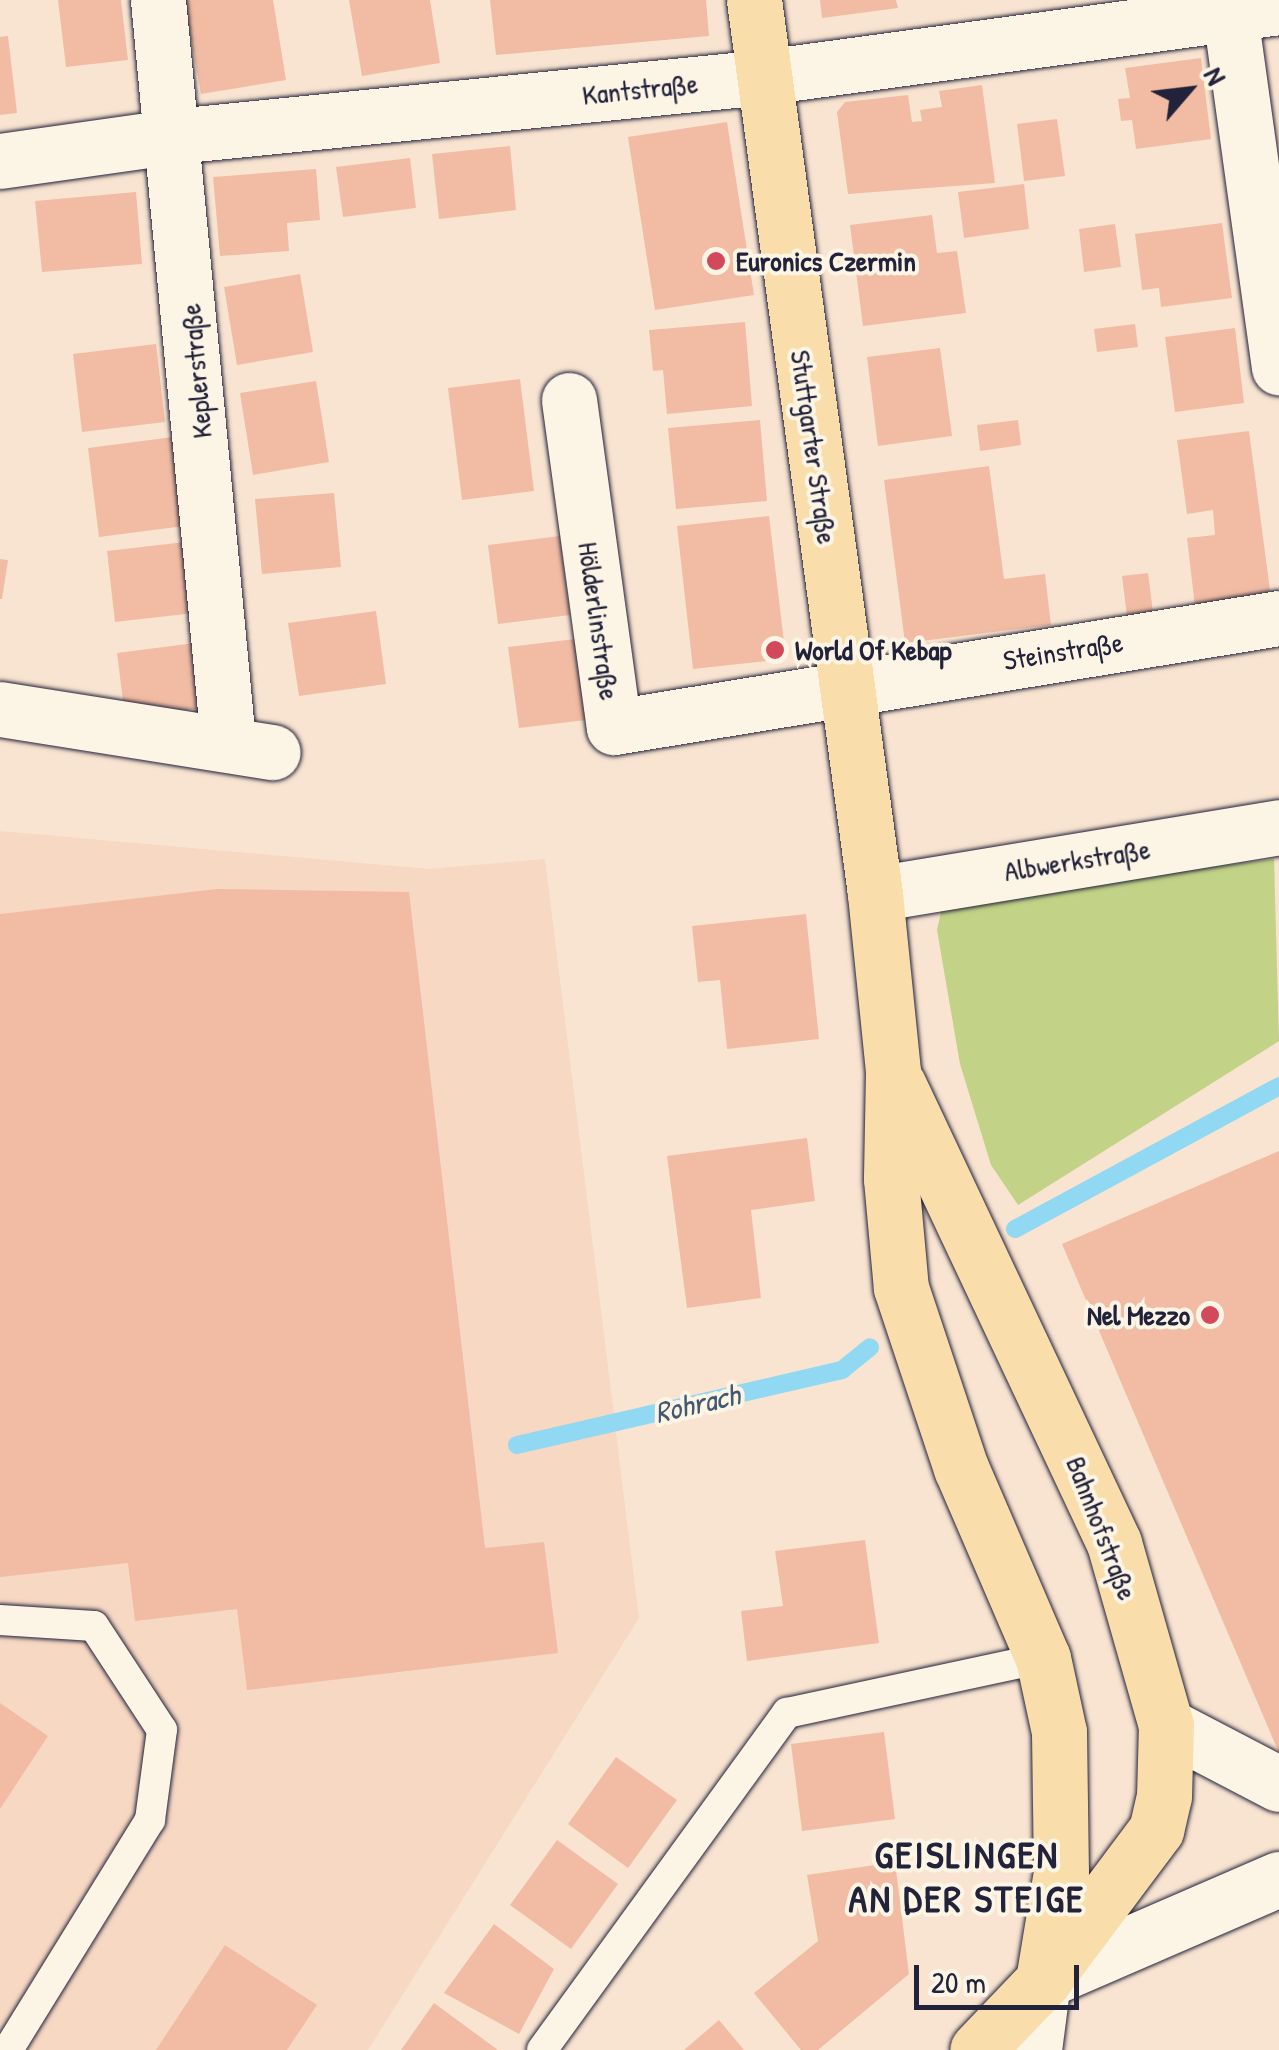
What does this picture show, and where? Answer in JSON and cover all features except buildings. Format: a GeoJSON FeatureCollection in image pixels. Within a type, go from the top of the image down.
{"type":"FeatureCollection","features":[{"type":"Feature","properties":{"kind":"main road","name":"Stuttgarter Straße"},"geometry":{"type":"LineString","coordinates":[[754,0],[876,894]]}},
{"type":"Feature","properties":{"kind":"main road","name":"Bahnhofstraße"},"geometry":{"type":"LineString","coordinates":[[876,894],[893,1072],[891,1179],[901,1288],[961,1468],[1043,1658],[1064,1774],[1061,1872],[1043,1981]]}},
{"type":"Feature","properties":{"kind":"main road","name":"Bahnhofstraße"},"geometry":{"type":"LineString","coordinates":[[893,1072],[1114,1543],[1166,1725],[1164,1796],[1156,1830],[1043,1981]]}},
{"type":"Feature","properties":{"kind":"main road"},"geometry":{"type":"LineString","coordinates":[[978,2050],[1043,1981]]}},
{"type":"Feature","properties":{"kind":"street","name":"Keplerstraße"},"geometry":{"type":"LineString","coordinates":[[0,709],[99,730],[250,748],[158,0]]}},
{"type":"Feature","properties":{"kind":"street","name":"Kantstraße"},"geometry":{"type":"LineString","coordinates":[[0,161],[176,136],[764,77],[1246,6]]}},
{"type":"Feature","properties":{"kind":"street"},"geometry":{"type":"LineString","coordinates":[[1246,6],[1279,367]]}},
{"type":"Feature","properties":{"kind":"street","name":"Hölderlinstraße"},"geometry":{"type":"LineString","coordinates":[[569,400],[614,727],[847,685]]}},
{"type":"Feature","properties":{"kind":"street","name":"Steinstraße"},"geometry":{"type":"LineString","coordinates":[[847,685],[1279,618]]}},
{"type":"Feature","properties":{"kind":"street","name":"Albwerkstraße"},"geometry":{"type":"LineString","coordinates":[[876,894],[1279,826]]}},
{"type":"Feature","properties":{"kind":"street"},"geometry":{"type":"LineString","coordinates":[[1166,1725],[1279,1784]]}},
{"type":"Feature","properties":{"kind":"street"},"geometry":{"type":"LineString","coordinates":[[1043,1981],[1279,1879]]}},
{"type":"Feature","properties":{"kind":"street","name":"Bahnhofstraße"},"geometry":{"type":"LineString","coordinates":[[1034,2050],[1043,1981]]}},
{"type":"Feature","properties":{"kind":"lane"},"geometry":{"type":"LineString","coordinates":[[0,1620],[94,1626],[162,1730],[150,1820],[8,2050]]}},
{"type":"Feature","properties":{"kind":"lane"},"geometry":{"type":"LineString","coordinates":[[542,2050],[787,1713],[1043,1658]]}},
{"type":"Feature","properties":{"kind":"shaded area"},"geometry":{"type":"Polygon","coordinates":[[[0,831],[429,869],[545,859],[639,1618],[368,2050],[0,2050],[0,831]]]}},
{"type":"Feature","properties":{"kind":"green space"},"geometry":{"type":"Polygon","coordinates":[[[1274,859],[1279,1041],[1018,1205],[991,1165],[960,1064],[937,930],[941,912],[957,900],[1274,859]]]}},
{"type":"Feature","properties":{"kind":"waterway","name":"Rohrach"},"geometry":{"type":"LineString","coordinates":[[1015,1229],[1279,1086]]}},
{"type":"Feature","properties":{"kind":"waterway","name":"Rohrach"},"geometry":{"type":"LineString","coordinates":[[517,1445],[842,1370],[870,1347]]}},
{"type":"Feature","properties":{"kind":"place","name":"Euronics Czermin"},"geometry":{"type":"Point","coordinates":[716,261]}},
{"type":"Feature","properties":{"kind":"place","name":"World Of Kebap"},"geometry":{"type":"Point","coordinates":[775,650]}},
{"type":"Feature","properties":{"kind":"place","name":"Nel Mezzo"},"geometry":{"type":"Point","coordinates":[1210,1315]}},
{"type":"Feature","properties":{"kind":"district","name":"GEISLINGEN AN DER STEIGE"},"geometry":{"type":"Point","coordinates":[967,1877]}}]}
